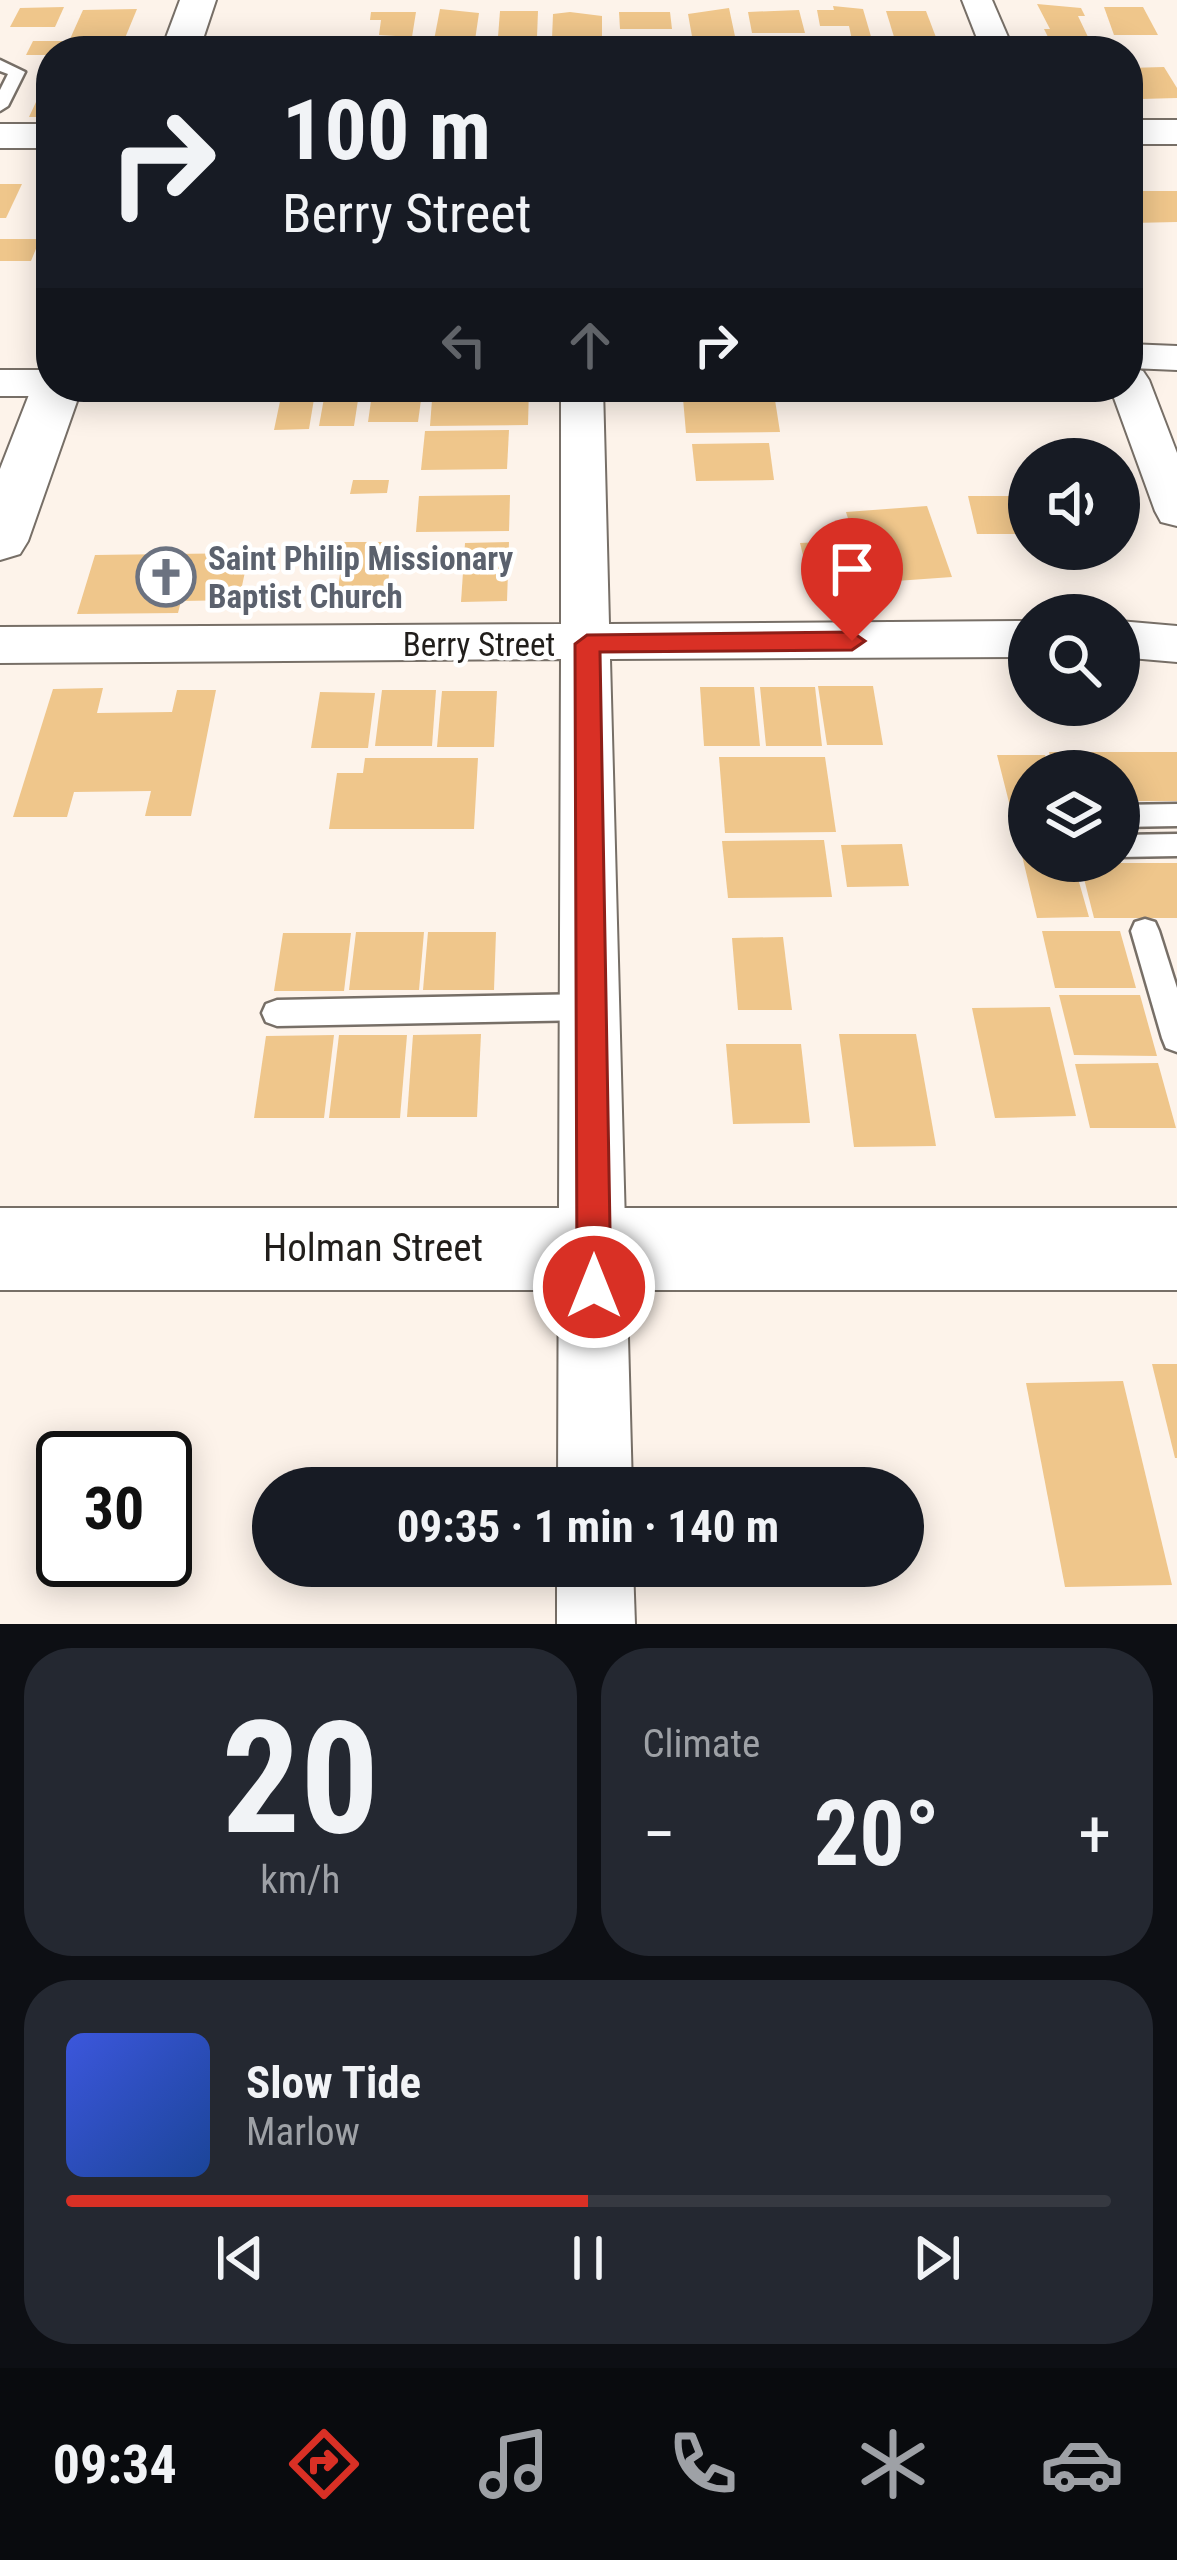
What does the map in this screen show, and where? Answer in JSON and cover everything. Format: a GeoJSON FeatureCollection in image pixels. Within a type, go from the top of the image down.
{"type":"FeatureCollection","features":[{"type":"Feature","properties":{"kind":"street"},"geometry":{"type":"LineString","coordinates":[[185,36],[198,0]]}},
{"type":"Feature","properties":{"kind":"street"},"geometry":{"type":"LineString","coordinates":[[977,0],[992,36]]}},
{"type":"Feature","properties":{"kind":"street"},"geometry":{"type":"LineString","coordinates":[[1143,132],[1177,132]]}},
{"type":"Feature","properties":{"kind":"street"},"geometry":{"type":"LineString","coordinates":[[0,136],[36,136]]}},
{"type":"Feature","properties":{"kind":"street"},"geometry":{"type":"LineString","coordinates":[[1143,159],[1177,160]]}},
{"type":"Feature","properties":{"kind":"street"},"geometry":{"type":"LineString","coordinates":[[0,164],[36,164]]}},
{"type":"Feature","properties":{"kind":"street"},"geometry":{"type":"LineString","coordinates":[[1143,357],[1177,358]]}},
{"type":"Feature","properties":{"kind":"street"},"geometry":{"type":"LineString","coordinates":[[0,383],[36,384]]}},
{"type":"Feature","properties":{"kind":"street"},"geometry":{"type":"LineString","coordinates":[[0,541],[48,402]]}},
{"type":"Feature","properties":{"kind":"street"},"geometry":{"type":"LineString","coordinates":[[582,402],[595,1467]]}},
{"type":"Feature","properties":{"kind":"street"},"geometry":{"type":"LineString","coordinates":[[1136,402],[1177,511]]}},
{"type":"Feature","properties":{"kind":"street","name":"Berry Street"},"geometry":{"type":"LineString","coordinates":[[0,644],[1008,640]]}},
{"type":"Feature","properties":{"kind":"street"},"geometry":{"type":"LineString","coordinates":[[1140,641],[1177,644]]}},
{"type":"Feature","properties":{"kind":"street","name":"Holman Street"},"geometry":{"type":"LineString","coordinates":[[0,1249],[1177,1249]]}},
{"type":"Feature","properties":{"kind":"street"},"geometry":{"type":"LineString","coordinates":[[596,1587],[596,1624]]}},
{"type":"Feature","properties":{"kind":"lane"},"geometry":{"type":"LineString","coordinates":[[0,65],[17,72],[0,106]]}},
{"type":"Feature","properties":{"kind":"lane"},"geometry":{"type":"LineString","coordinates":[[1140,816],[1177,815]]}},
{"type":"Feature","properties":{"kind":"lane"},"geometry":{"type":"LineString","coordinates":[[1140,846],[1177,845]]}},
{"type":"Feature","properties":{"kind":"lane"},"geometry":{"type":"LineString","coordinates":[[1145,932],[1177,1038]]}},
{"type":"Feature","properties":{"kind":"lane"},"geometry":{"type":"LineString","coordinates":[[277,1013],[591,1007]]}},
{"type":"Feature","properties":{"kind":"building"},"geometry":{"type":"Polygon","coordinates":[[[1037,4],[1081,8],[1085,16],[1078,16],[1088,36],[1048,36],[1044,29],[1050,29],[1037,4]]]}},
{"type":"Feature","properties":{"kind":"building"},"geometry":{"type":"Polygon","coordinates":[[[833,6],[863,9],[871,36],[851,36],[849,26],[820,26],[817,10],[834,10],[833,6]]]}},
{"type":"Feature","properties":{"kind":"building"},"geometry":{"type":"Polygon","coordinates":[[[64,7],[55,27],[10,27],[20,8],[64,7]]]}},
{"type":"Feature","properties":{"kind":"building"},"geometry":{"type":"Polygon","coordinates":[[[1104,7],[1143,7],[1158,35],[1114,35],[1104,7]]]}},
{"type":"Feature","properties":{"kind":"building"},"geometry":{"type":"Polygon","coordinates":[[[729,8],[735,36],[692,36],[688,14],[729,8]]]}},
{"type":"Feature","properties":{"kind":"building"},"geometry":{"type":"Polygon","coordinates":[[[137,9],[126,36],[71,36],[83,10],[137,9]]]}},
{"type":"Feature","properties":{"kind":"building"},"geometry":{"type":"Polygon","coordinates":[[[440,9],[479,13],[476,36],[435,36],[440,9]]]}},
{"type":"Feature","properties":{"kind":"building"},"geometry":{"type":"Polygon","coordinates":[[[799,10],[805,33],[752,33],[748,12],[799,10]]]}},
{"type":"Feature","properties":{"kind":"building"},"geometry":{"type":"Polygon","coordinates":[[[500,11],[538,11],[537,36],[498,36],[500,11]]]}},
{"type":"Feature","properties":{"kind":"building"},"geometry":{"type":"Polygon","coordinates":[[[886,11],[926,11],[935,36],[894,36],[886,11]]]}},
{"type":"Feature","properties":{"kind":"building"},"geometry":{"type":"Polygon","coordinates":[[[371,12],[416,12],[412,36],[379,35],[381,20],[370,20],[371,12]]]}},
{"type":"Feature","properties":{"kind":"building"},"geometry":{"type":"Polygon","coordinates":[[[619,12],[670,12],[672,29],[620,29],[619,12]]]}},
{"type":"Feature","properties":{"kind":"building"},"geometry":{"type":"Polygon","coordinates":[[[553,14],[602,16],[602,36],[552,36],[553,14]]]}},
{"type":"Feature","properties":{"kind":"building"},"geometry":{"type":"Polygon","coordinates":[[[33,41],[36,41],[36,55],[26,55],[33,41]]]}},
{"type":"Feature","properties":{"kind":"building"},"geometry":{"type":"Polygon","coordinates":[[[1164,67],[1177,88],[1177,98],[1143,99],[1143,68],[1164,67]]]}},
{"type":"Feature","properties":{"kind":"building"},"geometry":{"type":"Polygon","coordinates":[[[0,184],[22,184],[6,218],[0,218],[0,184]]]}},
{"type":"Feature","properties":{"kind":"building"},"geometry":{"type":"Polygon","coordinates":[[[1143,191],[1177,191],[1177,222],[1143,223],[1143,191]]]}},
{"type":"Feature","properties":{"kind":"building"},"geometry":{"type":"Polygon","coordinates":[[[0,239],[36,239],[31,261],[0,261],[0,239]]]}},
{"type":"Feature","properties":{"kind":"building"},"geometry":{"type":"Polygon","coordinates":[[[280,402],[314,402],[309,429],[274,430],[280,402]]]}},
{"type":"Feature","properties":{"kind":"building"},"geometry":{"type":"Polygon","coordinates":[[[323,402],[358,402],[354,426],[319,426],[323,402]]]}},
{"type":"Feature","properties":{"kind":"building"},"geometry":{"type":"Polygon","coordinates":[[[371,402],[421,402],[418,422],[368,422],[371,402]]]}},
{"type":"Feature","properties":{"kind":"building"},"geometry":{"type":"Polygon","coordinates":[[[432,402],[529,402],[528,425],[430,426],[432,402]]]}},
{"type":"Feature","properties":{"kind":"building"},"geometry":{"type":"Polygon","coordinates":[[[683,402],[775,402],[780,432],[686,433],[683,402]]]}},
{"type":"Feature","properties":{"kind":"building"},"geometry":{"type":"Polygon","coordinates":[[[509,430],[507,469],[421,470],[425,431],[509,430]]]}},
{"type":"Feature","properties":{"kind":"building"},"geometry":{"type":"Polygon","coordinates":[[[769,443],[774,480],[696,481],[692,444],[769,443]]]}},
{"type":"Feature","properties":{"kind":"building"},"geometry":{"type":"Polygon","coordinates":[[[353,480],[389,480],[387,493],[350,494],[353,480]]]}},
{"type":"Feature","properties":{"kind":"building"},"geometry":{"type":"Polygon","coordinates":[[[510,495],[509,531],[416,532],[419,496],[510,495]]]}},
{"type":"Feature","properties":{"kind":"building"},"geometry":{"type":"Polygon","coordinates":[[[968,496],[1008,496],[1008,534],[977,534],[968,496]]]}},
{"type":"Feature","properties":{"kind":"building"},"geometry":{"type":"Polygon","coordinates":[[[927,506],[952,577],[868,583],[846,512],[927,506]]]}},
{"type":"Feature","properties":{"kind":"building"},"geometry":{"type":"Polygon","coordinates":[[[844,541],[855,581],[810,584],[800,543],[844,541]]]}},
{"type":"Feature","properties":{"kind":"building"},"geometry":{"type":"Polygon","coordinates":[[[344,542],[392,542],[386,606],[336,606],[344,542]]]}},
{"type":"Feature","properties":{"kind":"building"},"geometry":{"type":"Polygon","coordinates":[[[509,542],[507,601],[461,602],[465,543],[509,542]]]}},
{"type":"Feature","properties":{"kind":"building","name":"Saint Philip Missionary Baptist Church"},"geometry":{"type":"Polygon","coordinates":[[[249,553],[239,600],[181,601],[178,613],[77,614],[95,555],[249,553]]]}},
{"type":"Feature","properties":{"kind":"building"},"geometry":{"type":"Polygon","coordinates":[[[818,686],[873,686],[883,745],[827,745],[818,686]]]}},
{"type":"Feature","properties":{"kind":"building"},"geometry":{"type":"Polygon","coordinates":[[[700,687],[754,687],[760,746],[704,746],[700,687]]]}},
{"type":"Feature","properties":{"kind":"building"},"geometry":{"type":"Polygon","coordinates":[[[760,687],[815,687],[822,746],[766,746],[760,687]]]}},
{"type":"Feature","properties":{"kind":"building"},"geometry":{"type":"Polygon","coordinates":[[[103,688],[97,713],[172,712],[177,690],[216,690],[191,816],[145,816],[151,791],[74,792],[67,817],[13,817],[53,689],[103,688]]]}},
{"type":"Feature","properties":{"kind":"building"},"geometry":{"type":"Polygon","coordinates":[[[382,690],[436,690],[432,746],[375,746],[382,690]]]}},
{"type":"Feature","properties":{"kind":"building"},"geometry":{"type":"Polygon","coordinates":[[[442,691],[497,691],[494,747],[437,747],[442,691]]]}},
{"type":"Feature","properties":{"kind":"building"},"geometry":{"type":"Polygon","coordinates":[[[320,692],[375,693],[368,748],[311,748],[320,692]]]}},
{"type":"Feature","properties":{"kind":"building"},"geometry":{"type":"Polygon","coordinates":[[[1140,752],[1177,752],[1177,801],[1140,801],[1140,752]]]}},
{"type":"Feature","properties":{"kind":"building"},"geometry":{"type":"Polygon","coordinates":[[[997,755],[1008,755],[1008,798],[997,755]]]}},
{"type":"Feature","properties":{"kind":"building"},"geometry":{"type":"Polygon","coordinates":[[[719,757],[825,757],[836,832],[725,833],[719,757]]]}},
{"type":"Feature","properties":{"kind":"building"},"geometry":{"type":"Polygon","coordinates":[[[365,758],[478,758],[474,829],[329,829],[337,773],[363,773],[365,758]]]}},
{"type":"Feature","properties":{"kind":"building"},"geometry":{"type":"Polygon","coordinates":[[[824,840],[832,897],[728,898],[722,841],[824,840]]]}},
{"type":"Feature","properties":{"kind":"building"},"geometry":{"type":"Polygon","coordinates":[[[902,844],[909,886],[847,887],[841,845],[902,844]]]}},
{"type":"Feature","properties":{"kind":"building"},"geometry":{"type":"Polygon","coordinates":[[[1140,863],[1177,863],[1177,918],[1094,918],[1085,882],[1140,882],[1140,863]]]}},
{"type":"Feature","properties":{"kind":"building"},"geometry":{"type":"Polygon","coordinates":[[[1028,882],[1079,882],[1089,917],[1037,918],[1028,882]]]}},
{"type":"Feature","properties":{"kind":"building"},"geometry":{"type":"Polygon","coordinates":[[[1042,931],[1120,931],[1136,988],[1055,988],[1042,931]]]}},
{"type":"Feature","properties":{"kind":"building"},"geometry":{"type":"Polygon","coordinates":[[[356,932],[424,932],[419,990],[349,990],[356,932]]]}},
{"type":"Feature","properties":{"kind":"building"},"geometry":{"type":"Polygon","coordinates":[[[428,932],[496,932],[494,990],[423,990],[428,932]]]}},
{"type":"Feature","properties":{"kind":"building"},"geometry":{"type":"Polygon","coordinates":[[[283,933],[351,933],[344,991],[274,991],[283,933]]]}},
{"type":"Feature","properties":{"kind":"building"},"geometry":{"type":"Polygon","coordinates":[[[783,937],[792,1010],[738,1010],[732,938],[783,937]]]}},
{"type":"Feature","properties":{"kind":"building"},"geometry":{"type":"Polygon","coordinates":[[[1059,995],[1140,995],[1157,1056],[1074,1055],[1059,995]]]}},
{"type":"Feature","properties":{"kind":"building"},"geometry":{"type":"Polygon","coordinates":[[[1050,1007],[1076,1116],[995,1118],[972,1008],[1050,1007]]]}},
{"type":"Feature","properties":{"kind":"building"},"geometry":{"type":"Polygon","coordinates":[[[481,1034],[477,1117],[407,1117],[413,1035],[481,1034]]]}},
{"type":"Feature","properties":{"kind":"building"},"geometry":{"type":"Polygon","coordinates":[[[839,1034],[916,1034],[936,1146],[854,1147],[839,1034]]]}},
{"type":"Feature","properties":{"kind":"building"},"geometry":{"type":"Polygon","coordinates":[[[334,1035],[324,1118],[254,1118],[266,1036],[334,1035]]]}},
{"type":"Feature","properties":{"kind":"building"},"geometry":{"type":"Polygon","coordinates":[[[339,1035],[407,1035],[400,1118],[329,1118],[339,1035]]]}},
{"type":"Feature","properties":{"kind":"building"},"geometry":{"type":"Polygon","coordinates":[[[726,1044],[801,1044],[810,1123],[733,1124],[726,1044]]]}},
{"type":"Feature","properties":{"kind":"building"},"geometry":{"type":"Polygon","coordinates":[[[1158,1063],[1176,1128],[1090,1128],[1075,1064],[1158,1063]]]}},
{"type":"Feature","properties":{"kind":"building"},"geometry":{"type":"Polygon","coordinates":[[[1152,1364],[1177,1364],[1177,1458],[1175,1458],[1152,1364]]]}},
{"type":"Feature","properties":{"kind":"building"},"geometry":{"type":"Polygon","coordinates":[[[1123,1381],[1172,1585],[1065,1587],[1026,1383],[1123,1381]]]}},
{"type":"Feature","properties":{"kind":"place","name":"Saint Philip Missionary Baptist Church"},"geometry":{"type":"Point","coordinates":[166,577]}},
{"type":"Feature","properties":{"kind":"route"},"geometry":{"type":"LineString","coordinates":[[594,1287],[587,644],[852,641]]}}]}
